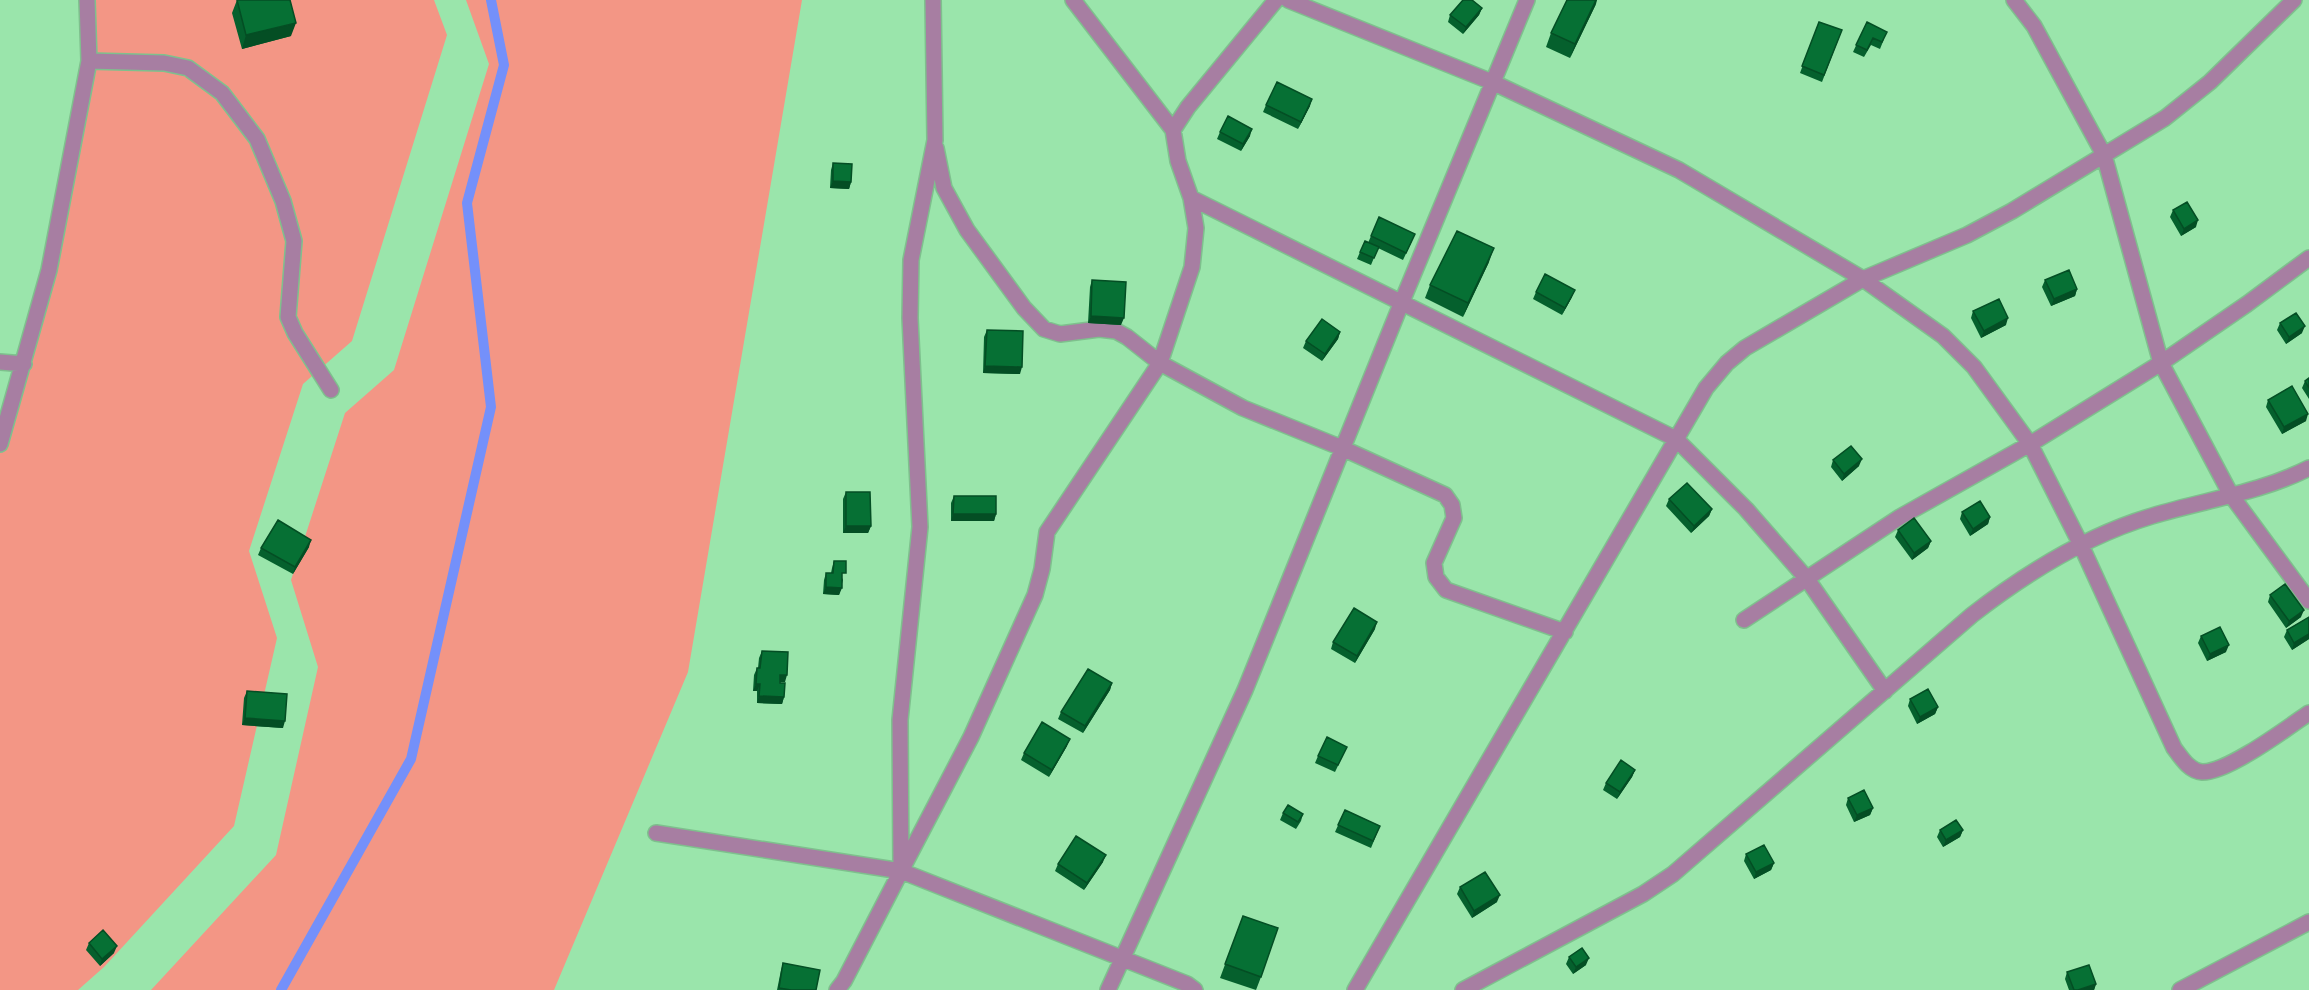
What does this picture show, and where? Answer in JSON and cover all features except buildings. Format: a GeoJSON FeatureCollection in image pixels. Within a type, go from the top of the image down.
{"type":"FeatureCollection","features":[{"type":"Feature","properties":{"kind":"street"},"geometry":{"type":"LineString","coordinates":[[0,444],[49,270],[88,61],[87,0]]}},
{"type":"Feature","properties":{"kind":"street"},"geometry":{"type":"LineString","coordinates":[[933,0],[935,140],[944,188],[967,230],[1024,308],[1044,329],[1060,334],[1099,329],[1116,331],[1161,363],[1243,408],[1342,448],[1445,495],[1452,505],[1454,518],[1434,563],[1436,577],[1446,590],[1565,632]]}},
{"type":"Feature","properties":{"kind":"street"},"geometry":{"type":"LineString","coordinates":[[837,990],[844,981],[971,737],[1035,596],[1042,569],[1047,532],[1161,363],[1192,267],[1196,228],[1191,198],[1178,161],[1173,130],[1073,0]]}},
{"type":"Feature","properties":{"kind":"street"},"geometry":{"type":"LineString","coordinates":[[1173,130],[1188,107],[1276,0]]}},
{"type":"Feature","properties":{"kind":"street"},"geometry":{"type":"LineString","coordinates":[[1288,0],[1492,82],[1679,170],[1863,279],[1943,336],[1974,367],[2030,444],[2080,543],[2174,748],[2187,765],[2200,772],[2214,770],[2257,749],[2309,713]]}},
{"type":"Feature","properties":{"kind":"street"},"geometry":{"type":"LineString","coordinates":[[1108,990],[1245,690],[1527,0]]}},
{"type":"Feature","properties":{"kind":"street"},"geometry":{"type":"LineString","coordinates":[[2014,0],[2034,26],[2104,155],[2161,363],[2231,495],[2309,601]]}},
{"type":"Feature","properties":{"kind":"street"},"geometry":{"type":"LineString","coordinates":[[1355,990],[1706,388],[1727,363],[1745,348],[1863,279],[1967,235],[2012,211],[2187,102],[2294,0]]}},
{"type":"Feature","properties":{"kind":"street"},"geometry":{"type":"LineString","coordinates":[[88,61],[164,63],[188,68],[222,93],[236,111],[256,139],[283,201],[294,241],[288,317],[295,333],[331,390]]}},
{"type":"Feature","properties":{"kind":"street"},"geometry":{"type":"LineString","coordinates":[[901,871],[900,720],[920,528],[910,318],[911,260],[935,140]]}},
{"type":"Feature","properties":{"kind":"street"},"geometry":{"type":"LineString","coordinates":[[1191,198],[1676,439],[1746,509],[1807,579],[1885,691]]}},
{"type":"Feature","properties":{"kind":"street"},"geometry":{"type":"LineString","coordinates":[[1744,620],[1900,517],[2030,444],[2161,363],[2309,258]]}},
{"type":"Feature","properties":{"kind":"street"},"geometry":{"type":"LineString","coordinates":[[0,362],[24,364]]}},
{"type":"Feature","properties":{"kind":"street"},"geometry":{"type":"LineString","coordinates":[[1463,990],[1643,894],[1673,874],[1999,594],[2080,543],[2151,516],[2282,482],[2309,468]]}},
{"type":"Feature","properties":{"kind":"street"},"geometry":{"type":"LineString","coordinates":[[656,833],[901,871],[1187,984],[1195,990]]}},
{"type":"Feature","properties":{"kind":"street"},"geometry":{"type":"LineString","coordinates":[[2180,990],[2309,922]]}},
{"type":"Feature","properties":{"kind":"shaded area"},"geometry":{"type":"Polygon","coordinates":[[[94,0],[434,0],[447,35],[352,341],[303,384],[249,551],[277,638],[234,826],[104,967],[78,990],[0,990],[0,432],[95,66],[94,0]]]}},
{"type":"Feature","properties":{"kind":"shaded area"},"geometry":{"type":"Polygon","coordinates":[[[466,0],[802,0],[688,672],[554,990],[151,990],[276,855],[318,667],[291,580],[345,413],[394,370],[489,64],[466,0]]]}},
{"type":"Feature","properties":{"kind":"waterway"},"geometry":{"type":"LineString","coordinates":[[281,990],[411,759],[491,407],[467,203],[504,65],[491,0]]}}]}
